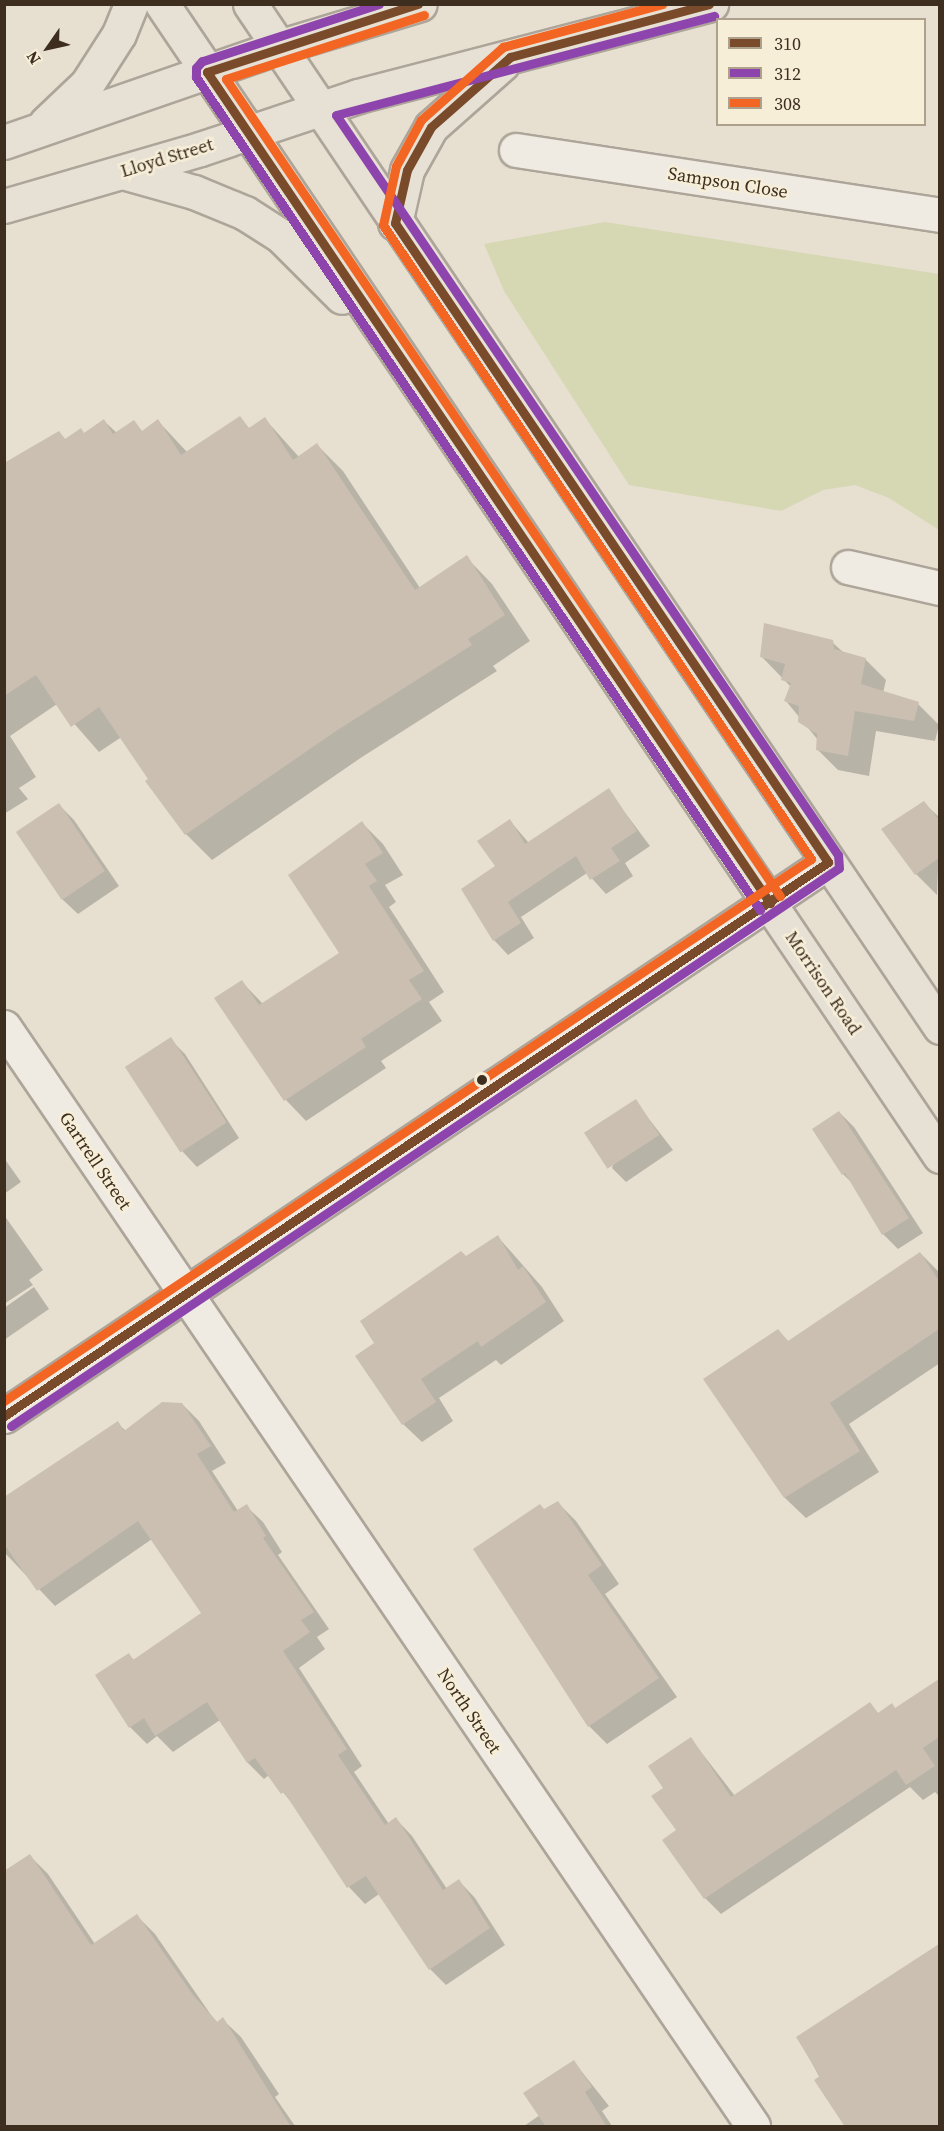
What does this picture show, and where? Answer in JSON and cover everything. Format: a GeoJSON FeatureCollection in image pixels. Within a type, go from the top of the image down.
{"type":"FeatureCollection","features":[{"type":"Feature","properties":{"kind":"main road"},"geometry":{"type":"LineString","coordinates":[[38,131],[87,84],[119,34],[130,4]]}},
{"type":"Feature","properties":{"kind":"main road","name":"Morrison Road"},"geometry":{"type":"LineString","coordinates":[[162,4],[939,1156]]}},
{"type":"Feature","properties":{"kind":"main road"},"geometry":{"type":"LineString","coordinates":[[250,4],[317,108],[939,1027]]}},
{"type":"Feature","properties":{"kind":"main road","name":"Lloyd Street"},"geometry":{"type":"LineString","coordinates":[[4,206],[123,172],[317,108],[711,4]]}},
{"type":"Feature","properties":{"kind":"main road"},"geometry":{"type":"LineString","coordinates":[[4,142],[400,7]]}},
{"type":"Feature","properties":{"kind":"main road"},"geometry":{"type":"LineString","coordinates":[[395,223],[407,170],[432,127],[510,57]]}},
{"type":"Feature","properties":{"kind":"main road"},"geometry":{"type":"LineString","coordinates":[[123,172],[194,192],[245,213],[281,236],[341,297],[377,324]]}},
{"type":"Feature","properties":{"kind":"street","name":"Sampson Close"},"geometry":{"type":"LineString","coordinates":[[516,150],[939,216]]}},
{"type":"Feature","properties":{"kind":"street"},"geometry":{"type":"LineString","coordinates":[[848,567],[939,588]]}},
{"type":"Feature","properties":{"kind":"street"},"geometry":{"type":"LineString","coordinates":[[4,1416],[828,862]]}},
{"type":"Feature","properties":{"kind":"street","name":"Gartrell Street"},"geometry":{"type":"LineString","coordinates":[[4,1028],[186,1294]]}},
{"type":"Feature","properties":{"kind":"street","name":"North Street"},"geometry":{"type":"LineString","coordinates":[[186,1294],[753,2127]]}},
{"type":"Feature","properties":{"kind":"green space"},"geometry":{"type":"Polygon","coordinates":[[[605,222],[939,274],[939,530],[889,498],[855,485],[823,490],[781,511],[629,485],[504,291],[484,244],[605,222]]]}},
{"type":"Feature","properties":{"kind":"building"},"geometry":{"type":"Polygon","coordinates":[[[240,416],[249,428],[265,417],[293,460],[317,443],[415,590],[467,555],[505,615],[468,639],[472,645],[336,731],[185,835],[145,781],[148,779],[99,707],[71,727],[36,675],[4,696],[4,463],[59,431],[65,439],[81,428],[84,433],[104,419],[113,434],[134,420],[142,431],[158,419],[181,455],[240,416]]]}},
{"type":"Feature","properties":{"kind":"building"},"geometry":{"type":"Polygon","coordinates":[[[764,623],[833,640],[834,649],[866,658],[861,684],[919,702],[914,721],[855,711],[848,756],[816,750],[817,734],[798,722],[799,706],[784,701],[791,683],[781,680],[785,664],[760,657],[764,623]]]}},
{"type":"Feature","properties":{"kind":"building"},"geometry":{"type":"Polygon","coordinates":[[[609,788],[637,831],[611,848],[620,861],[590,880],[576,856],[508,902],[521,923],[493,941],[461,889],[495,866],[477,841],[510,819],[525,844],[609,788]]]}},
{"type":"Feature","properties":{"kind":"building"},"geometry":{"type":"Polygon","coordinates":[[[924,801],[939,820],[939,858],[915,875],[881,829],[924,801]]]}},
{"type":"Feature","properties":{"kind":"building"},"geometry":{"type":"Polygon","coordinates":[[[59,803],[105,871],[62,900],[16,832],[59,803]]]}},
{"type":"Feature","properties":{"kind":"building"},"geometry":{"type":"Polygon","coordinates":[[[362,821],[383,853],[365,864],[377,881],[369,886],[424,971],[409,980],[422,999],[361,1039],[366,1047],[284,1101],[214,998],[242,980],[259,1005],[339,953],[288,875],[362,821]]]}},
{"type":"Feature","properties":{"kind":"building"},"geometry":{"type":"Polygon","coordinates":[[[171,1037],[227,1123],[180,1152],[125,1067],[171,1037]]]}},
{"type":"Feature","properties":{"kind":"building"},"geometry":{"type":"Polygon","coordinates":[[[636,1099],[659,1135],[607,1169],[584,1133],[636,1099]]]}},
{"type":"Feature","properties":{"kind":"building"},"geometry":{"type":"Polygon","coordinates":[[[839,1111],[909,1218],[882,1235],[845,1173],[842,1175],[812,1129],[839,1111]]]}},
{"type":"Feature","properties":{"kind":"building"},"geometry":{"type":"Polygon","coordinates":[[[498,1235],[518,1270],[523,1266],[546,1302],[481,1347],[478,1341],[421,1379],[436,1402],[402,1425],[355,1356],[374,1343],[360,1321],[461,1251],[466,1256],[498,1235]]]}},
{"type":"Feature","properties":{"kind":"building"},"geometry":{"type":"Polygon","coordinates":[[[920,1252],[939,1281],[939,1329],[830,1403],[860,1451],[784,1498],[703,1379],[778,1329],[788,1341],[920,1252]]]}},
{"type":"Feature","properties":{"kind":"building"},"geometry":{"type":"Polygon","coordinates":[[[162,1402],[182,1403],[211,1446],[197,1454],[234,1512],[247,1504],[266,1536],[263,1538],[314,1612],[301,1620],[310,1632],[283,1651],[347,1749],[338,1755],[385,1825],[396,1817],[443,1890],[459,1879],[490,1928],[429,1970],[366,1876],[347,1888],[284,1792],[281,1794],[255,1758],[247,1763],[207,1702],[155,1736],[144,1718],[129,1728],[95,1675],[129,1653],[133,1660],[201,1613],[138,1521],[37,1591],[4,1544],[4,1497],[118,1421],[124,1431],[162,1402]]]}},
{"type":"Feature","properties":{"kind":"building"},"geometry":{"type":"Polygon","coordinates":[[[558,1501],[602,1565],[588,1575],[659,1678],[588,1727],[473,1549],[540,1504],[544,1509],[558,1501]]]}},
{"type":"Feature","properties":{"kind":"building"},"geometry":{"type":"Polygon","coordinates":[[[939,1679],[939,1737],[923,1748],[935,1766],[906,1785],[896,1770],[704,1899],[662,1840],[676,1830],[651,1796],[663,1788],[648,1766],[691,1737],[731,1797],[870,1702],[878,1713],[892,1703],[895,1708],[939,1679]]]}},
{"type":"Feature","properties":{"kind":"building"},"geometry":{"type":"Polygon","coordinates":[[[30,1854],[91,1945],[137,1914],[193,1995],[217,2022],[223,2017],[291,2127],[4,2127],[4,1871],[30,1854]]]}},
{"type":"Feature","properties":{"kind":"building"},"geometry":{"type":"Polygon","coordinates":[[[939,1944],[939,2127],[845,2127],[814,2080],[820,2076],[796,2037],[939,1944]]]}},
{"type":"Feature","properties":{"kind":"building"},"geometry":{"type":"Polygon","coordinates":[[[574,2060],[592,2087],[585,2092],[607,2127],[546,2127],[523,2093],[574,2060]]]}},
{"type":"Feature","properties":{"kind":"transit line","name":"312"},"geometry":{"type":"LineString","coordinates":[[379,4],[202,61],[196,68],[196,77],[760,910]]}},
{"type":"Feature","properties":{"kind":"transit line","name":"310"},"geometry":{"type":"LineString","coordinates":[[207,72],[418,4]]}},
{"type":"Feature","properties":{"kind":"transit line","name":"308"},"geometry":{"type":"LineString","coordinates":[[4,1401],[811,859],[383,225],[396,166],[421,120],[503,47],[662,4]]}},
{"type":"Feature","properties":{"kind":"transit line","name":"310"},"geometry":{"type":"LineString","coordinates":[[395,223],[407,170],[431,127],[510,57],[709,4]]}},
{"type":"Feature","properties":{"kind":"transit line","name":"308"},"geometry":{"type":"LineString","coordinates":[[424,15],[226,79],[780,896]]}},
{"type":"Feature","properties":{"kind":"transit line","name":"312"},"geometry":{"type":"LineString","coordinates":[[11,1426],[839,868],[838,855],[336,115],[714,16]]}},
{"type":"Feature","properties":{"kind":"transit line","name":"310"},"geometry":{"type":"LineString","coordinates":[[207,72],[770,903]]}},
{"type":"Feature","properties":{"kind":"transit line","name":"310"},"geometry":{"type":"LineString","coordinates":[[395,223],[828,862]]}},
{"type":"Feature","properties":{"kind":"transit line","name":"310"},"geometry":{"type":"LineString","coordinates":[[4,1416],[828,862]]}}]}
